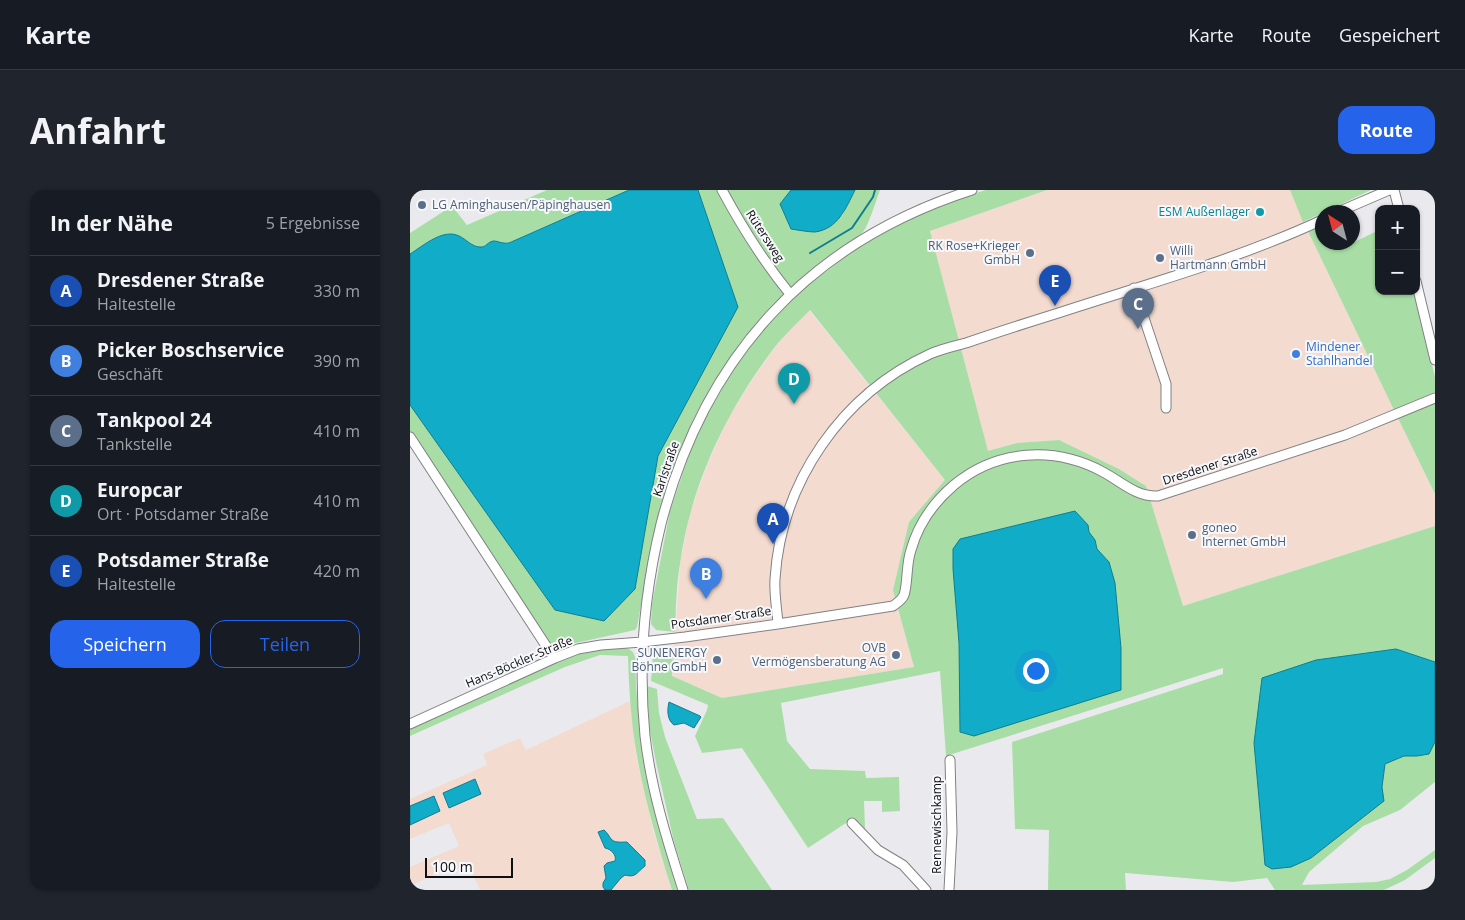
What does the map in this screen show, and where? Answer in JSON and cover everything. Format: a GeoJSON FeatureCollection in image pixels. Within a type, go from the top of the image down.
{"type":"FeatureCollection","features":[{"type":"Feature","properties":{"kind":"street","name":"Rütersweg"},"geometry":{"type":"LineString","coordinates":[[722,190],[746,234],[790,294]]}},
{"type":"Feature","properties":{"kind":"street","name":"Karlstraße"},"geometry":{"type":"LineString","coordinates":[[683,890],[660,815],[645,737],[642,642],[656,546],[675,477],[688,443],[705,406],[741,349],[790,294],[842,252],[882,227],[924,207],[972,190]]}},
{"type":"Feature","properties":{"kind":"street"},"geometry":{"type":"LineString","coordinates":[[1354,205],[1389,190]]}},
{"type":"Feature","properties":{"kind":"street"},"geometry":{"type":"LineString","coordinates":[[1394,190],[1398,205]]}},
{"type":"Feature","properties":{"kind":"street","name":"Potsdamer Straße"},"geometry":{"type":"LineString","coordinates":[[642,642],[778,624],[776,572],[778,556],[789,508],[796,491],[816,454],[841,419],[886,380],[931,353],[1261,246],[1315,223]]}},
{"type":"Feature","properties":{"kind":"street"},"geometry":{"type":"LineString","coordinates":[[1134,288],[1166,384],[1166,408]]}},
{"type":"Feature","properties":{"kind":"street"},"geometry":{"type":"LineString","coordinates":[[1420,295],[1435,360]]}},
{"type":"Feature","properties":{"kind":"street","name":"Dresdener Straße"},"geometry":{"type":"LineString","coordinates":[[778,624],[893,606],[903,596],[910,551],[916,535],[933,506],[946,492],[974,471],[991,463],[1028,455],[1045,454],[1062,457],[1093,467],[1123,486],[1142,494],[1158,496],[1344,435],[1435,398]]}},
{"type":"Feature","properties":{"kind":"street"},"geometry":{"type":"LineString","coordinates":[[410,437],[554,658]]}},
{"type":"Feature","properties":{"kind":"street","name":"Hans-Böckler-Straße"},"geometry":{"type":"LineString","coordinates":[[410,724],[554,658],[578,649],[642,642]]}},
{"type":"Feature","properties":{"kind":"street","name":"Rennewischkamp"},"geometry":{"type":"LineString","coordinates":[[949,890],[952,832],[950,760]]}},
{"type":"Feature","properties":{"kind":"street"},"geometry":{"type":"LineString","coordinates":[[852,823],[878,850],[903,865],[926,890]]}},
{"type":"Feature","properties":{"kind":"shaded area"},"geometry":{"type":"Polygon","coordinates":[[[1047,190],[1290,190],[1315,246],[1315,250],[1317,250],[1435,494],[1435,526],[1183,606],[1146,486],[1119,469],[1059,440],[1017,443],[988,452],[930,231],[1047,190]]]}},
{"type":"Feature","properties":{"kind":"shaded area"},"geometry":{"type":"Polygon","coordinates":[[[809,310],[945,480],[909,522],[893,590],[914,667],[722,698],[672,676],[680,564],[690,513],[708,463],[728,418],[779,342],[809,310]]]}},
{"type":"Feature","properties":{"kind":"shaded area"},"geometry":{"type":"Polygon","coordinates":[[[630,701],[636,755],[654,833],[672,890],[480,890],[470,869],[447,869],[410,886],[410,867],[459,846],[449,823],[410,839],[410,799],[487,765],[483,754],[520,738],[526,750],[630,701]]]}},
{"type":"Feature","properties":{"kind":"green space"},"geometry":{"type":"Polygon","coordinates":[[[547,190],[629,190],[509,243],[494,241],[483,247],[477,247],[459,236],[446,234],[433,239],[410,254],[410,233],[452,206],[467,225],[547,190]]]}},
{"type":"Feature","properties":{"kind":"green space"},"geometry":{"type":"Polygon","coordinates":[[[698,190],[791,190],[780,204],[842,216],[855,190],[880,190],[870,219],[863,232],[811,270],[777,301],[746,336],[718,375],[706,396],[684,440],[668,486],[654,538],[635,630],[553,648],[410,433],[410,405],[555,610],[635,589],[658,457],[738,307],[698,190]]]}},
{"type":"Feature","properties":{"kind":"green space"},"geometry":{"type":"Polygon","coordinates":[[[986,190],[1047,190],[930,231],[988,451],[1017,443],[1059,440],[1119,469],[1146,486],[1183,606],[1435,526],[1435,662],[1396,649],[1311,858],[1384,801],[1382,787],[1385,764],[1404,756],[1428,754],[1435,742],[1435,782],[1400,810],[1363,826],[1309,872],[1302,885],[1376,882],[1390,879],[1407,870],[1435,850],[1435,858],[1405,880],[1384,890],[1275,890],[1267,878],[1233,882],[1125,873],[1126,890],[1048,890],[1049,830],[1015,829],[1012,742],[1223,674],[1223,668],[946,756],[940,671],[781,703],[787,741],[810,769],[865,771],[866,778],[899,777],[900,811],[882,812],[882,801],[864,801],[864,836],[849,821],[808,848],[742,748],[702,753],[695,736],[708,705],[651,681],[653,656],[673,650],[672,676],[722,698],[914,667],[893,590],[909,522],[945,480],[810,310],[778,343],[760,368],[743,393],[714,447],[693,504],[685,534],[676,598],[675,632],[656,630],[651,624],[652,604],[670,511],[695,437],[733,369],[773,318],[804,288],[855,250],[912,217],[962,197],[986,190]]]}},
{"type":"Feature","properties":{"kind":"green space"},"geometry":{"type":"Polygon","coordinates":[[[1290,190],[1371,190],[1339,205],[1315,205],[1315,216],[1303,222],[1290,190]]]}},
{"type":"Feature","properties":{"kind":"green space"},"geometry":{"type":"Polygon","coordinates":[[[1315,225],[1315,246],[1307,229],[1315,225]]]}},
{"type":"Feature","properties":{"kind":"green space"},"geometry":{"type":"Polygon","coordinates":[[[1375,232],[1375,295],[1416,295],[1435,377],[1435,392],[1394,410],[1317,250],[1360,250],[1360,239],[1375,232]]]}},
{"type":"Feature","properties":{"kind":"green space"},"geometry":{"type":"Polygon","coordinates":[[[1431,403],[1435,403],[1435,494],[1398,418],[1424,408],[1431,403]]]}},
{"type":"Feature","properties":{"kind":"green space"},"geometry":{"type":"Polygon","coordinates":[[[618,646],[629,649],[635,657],[641,738],[654,808],[677,890],[672,890],[652,823],[640,773],[632,719],[628,656],[600,655],[565,667],[410,736],[410,726],[564,657],[584,651],[618,646]]]}},
{"type":"Feature","properties":{"kind":"green space"},"geometry":{"type":"Polygon","coordinates":[[[647,686],[657,689],[659,713],[665,737],[697,819],[723,818],[772,890],[689,890],[674,842],[656,762],[649,726],[647,686]]]}},
{"type":"Feature","properties":{"kind":"water"},"geometry":{"type":"Polygon","coordinates":[[[629,190],[698,190],[738,307],[658,456],[635,589],[604,621],[555,610],[410,405],[410,254],[433,239],[446,234],[459,236],[477,247],[482,247],[494,241],[509,243],[629,190]]]}},
{"type":"Feature","properties":{"kind":"water"},"geometry":{"type":"Polygon","coordinates":[[[791,190],[855,190],[840,217],[830,227],[815,232],[791,229],[780,204],[791,190]]]}},
{"type":"Feature","properties":{"kind":"water"},"geometry":{"type":"Polygon","coordinates":[[[1075,511],[1088,525],[1089,532],[1095,540],[1097,549],[1109,562],[1115,583],[1121,648],[1121,690],[974,736],[960,732],[959,643],[953,549],[960,539],[1075,511]]]}},
{"type":"Feature","properties":{"kind":"water"},"geometry":{"type":"Polygon","coordinates":[[[1396,649],[1435,662],[1435,742],[1429,754],[1404,756],[1385,764],[1382,787],[1384,801],[1311,858],[1291,867],[1272,869],[1265,865],[1254,743],[1262,678],[1316,660],[1396,649]]]}},
{"type":"Feature","properties":{"kind":"water"},"geometry":{"type":"Polygon","coordinates":[[[669,702],[701,717],[694,728],[684,723],[674,725],[672,723],[668,715],[669,702]]]}},
{"type":"Feature","properties":{"kind":"water"},"geometry":{"type":"Polygon","coordinates":[[[475,779],[481,794],[449,808],[443,793],[475,779]]]}},
{"type":"Feature","properties":{"kind":"water"},"geometry":{"type":"Polygon","coordinates":[[[434,796],[440,811],[410,825],[410,806],[434,796]]]}},
{"type":"Feature","properties":{"kind":"water"},"geometry":{"type":"Polygon","coordinates":[[[604,830],[614,841],[627,842],[645,860],[645,866],[638,873],[632,876],[625,875],[611,890],[605,890],[603,887],[606,878],[604,866],[615,861],[615,857],[613,853],[605,848],[598,832],[604,830]]]}},
{"type":"Feature","properties":{"kind":"waterway"},"geometry":{"type":"LineString","coordinates":[[810,253],[852,228],[873,197],[875,190]]}},
{"type":"Feature","properties":{"kind":"place","name":"LG Aminghausen/Päpinghausen"},"geometry":{"type":"Point","coordinates":[422,205]}},
{"type":"Feature","properties":{"kind":"place","name":"ESM Außenlager"},"geometry":{"type":"Point","coordinates":[1260,212]}},
{"type":"Feature","properties":{"kind":"place","name":"RK Rose+Krieger GmbH"},"geometry":{"type":"Point","coordinates":[1030,253]}},
{"type":"Feature","properties":{"kind":"place","name":"Willi Hartmann GmbH"},"geometry":{"type":"Point","coordinates":[1160,258]}},
{"type":"Feature","properties":{"kind":"place","name":"Potsdamer Straße"},"geometry":{"type":"Point","coordinates":[1055,306]}},
{"type":"Feature","properties":{"kind":"place","name":"Tankpool 24"},"geometry":{"type":"Point","coordinates":[1138,329]}},
{"type":"Feature","properties":{"kind":"place","name":"Mindener Stahlhandel"},"geometry":{"type":"Point","coordinates":[1296,354]}},
{"type":"Feature","properties":{"kind":"place","name":"Europcar"},"geometry":{"type":"Point","coordinates":[794,404]}},
{"type":"Feature","properties":{"kind":"place","name":"goneo Internet GmbH"},"geometry":{"type":"Point","coordinates":[1192,535]}},
{"type":"Feature","properties":{"kind":"place","name":"Dresdener Straße"},"geometry":{"type":"Point","coordinates":[773,544]}},
{"type":"Feature","properties":{"kind":"place","name":"Picker Boschservice"},"geometry":{"type":"Point","coordinates":[706,599]}},
{"type":"Feature","properties":{"kind":"place","name":"OVB Vermögensberatung AG"},"geometry":{"type":"Point","coordinates":[896,655]}},
{"type":"Feature","properties":{"kind":"place","name":"SUNENERGY Böhne GmbH"},"geometry":{"type":"Point","coordinates":[717,660]}}]}
